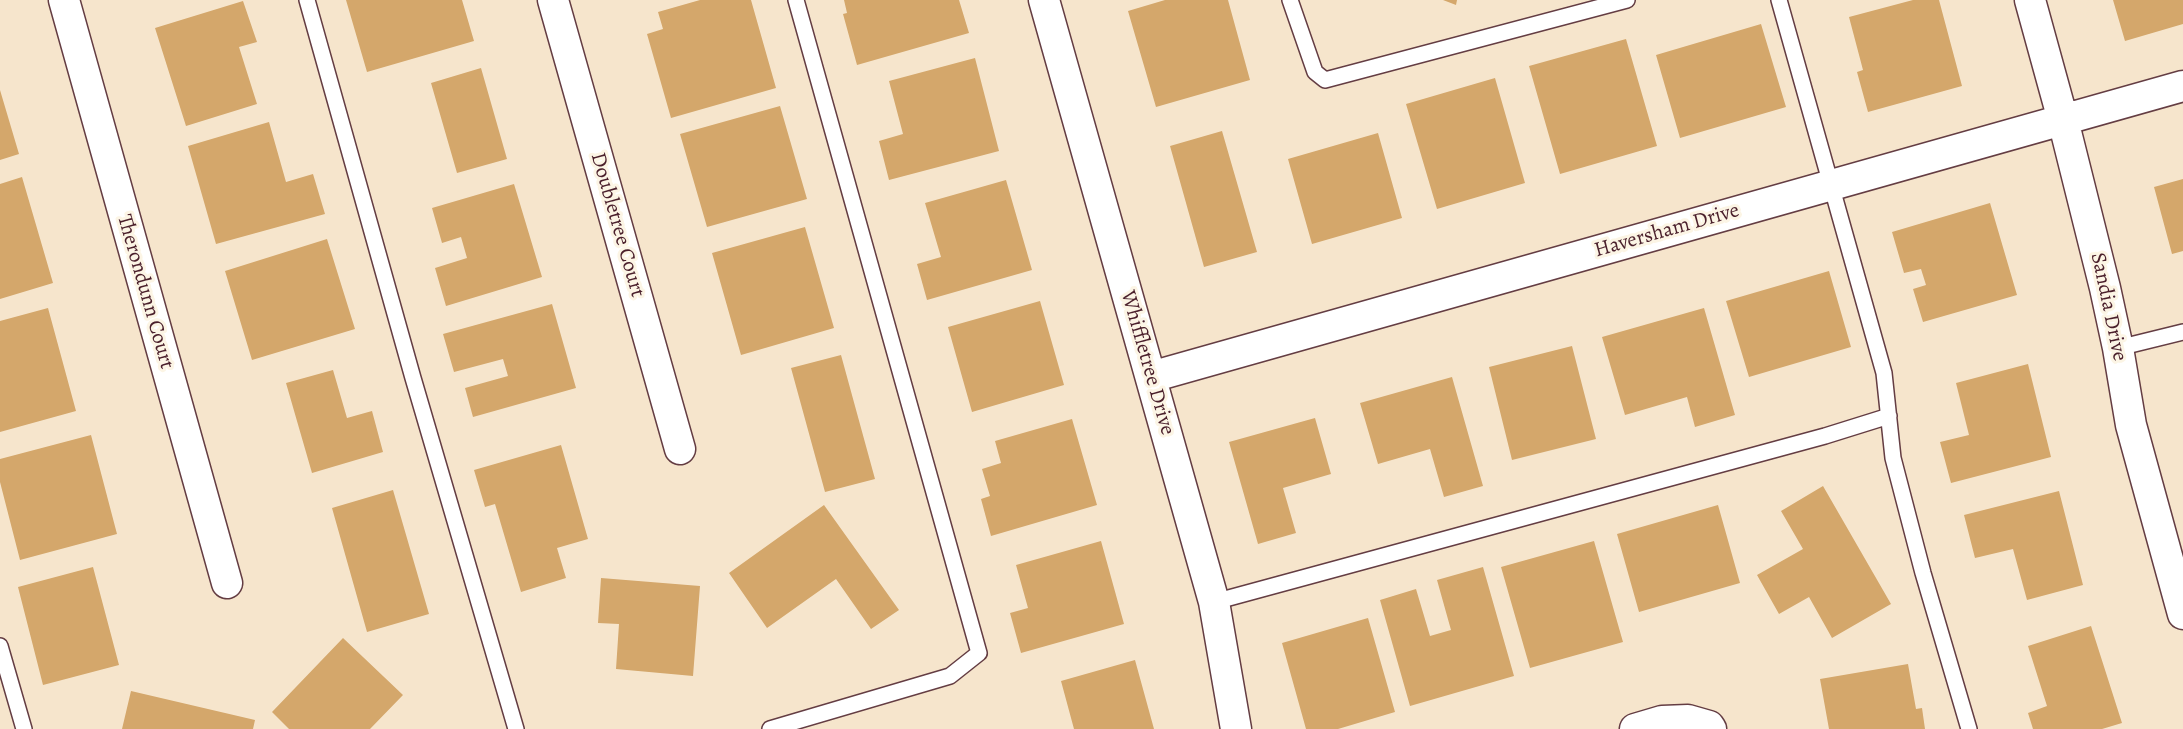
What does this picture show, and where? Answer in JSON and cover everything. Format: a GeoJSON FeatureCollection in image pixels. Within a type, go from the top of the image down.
{"type":"FeatureCollection","features":[{"type":"Feature","properties":{"kind":"street","name":"Therondunn Court"},"geometry":{"type":"LineString","coordinates":[[64,0],[227,583]]}},
{"type":"Feature","properties":{"kind":"street","name":"Doubletree Court"},"geometry":{"type":"LineString","coordinates":[[553,0],[680,450]]}},
{"type":"Feature","properties":{"kind":"street","name":"Whiffletree Drive"},"geometry":{"type":"LineString","coordinates":[[1044,0],[1214,602],[1236,729]]}},
{"type":"Feature","properties":{"kind":"street","name":"Sandia Drive"},"geometry":{"type":"LineString","coordinates":[[2030,0],[2063,120],[2118,348],[2131,425],[2183,614]]}},
{"type":"Feature","properties":{"kind":"street","name":"Haversham Drive"},"geometry":{"type":"LineString","coordinates":[[1151,377],[2183,86]]}},
{"type":"Feature","properties":{"kind":"street"},"geometry":{"type":"LineString","coordinates":[[1635,729],[1662,721],[1688,720],[1710,727]]}},
{"type":"Feature","properties":{"kind":"lane"},"geometry":{"type":"LineString","coordinates":[[307,0],[413,378],[516,729]]}},
{"type":"Feature","properties":{"kind":"lane"},"geometry":{"type":"LineString","coordinates":[[770,729],[950,676],[979,653],[796,0]]}},
{"type":"Feature","properties":{"kind":"lane"},"geometry":{"type":"LineString","coordinates":[[1290,0],[1315,72],[1325,80],[1627,0]]}},
{"type":"Feature","properties":{"kind":"lane"},"geometry":{"type":"LineString","coordinates":[[1779,0],[1884,373],[1893,458],[1926,584],[1969,729]]}},
{"type":"Feature","properties":{"kind":"lane"},"geometry":{"type":"LineString","coordinates":[[2118,348],[2183,332]]}},
{"type":"Feature","properties":{"kind":"lane"},"geometry":{"type":"LineString","coordinates":[[1214,602],[1825,436],[1889,416]]}},
{"type":"Feature","properties":{"kind":"lane"},"geometry":{"type":"LineString","coordinates":[[0,646],[24,729]]}},
{"type":"Feature","properties":{"kind":"building"},"geometry":{"type":"Polygon","coordinates":[[[346,0],[462,0],[474,41],[367,72],[346,0]]]}},
{"type":"Feature","properties":{"kind":"building"},"geometry":{"type":"Polygon","coordinates":[[[700,0],[751,0],[776,88],[671,118],[647,34],[663,29],[658,12],[700,0]]]}},
{"type":"Feature","properties":{"kind":"building"},"geometry":{"type":"Polygon","coordinates":[[[844,0],[959,0],[969,33],[857,65],[843,14],[847,13],[844,0]]]}},
{"type":"Feature","properties":{"kind":"building"},"geometry":{"type":"Polygon","coordinates":[[[1165,0],[1228,0],[1250,80],[1156,107],[1128,11],[1165,0]]]}},
{"type":"Feature","properties":{"kind":"building"},"geometry":{"type":"Polygon","coordinates":[[[1443,0],[1457,0],[1456,5],[1443,0]]]}},
{"type":"Feature","properties":{"kind":"building"},"geometry":{"type":"Polygon","coordinates":[[[1913,0],[1939,0],[1962,86],[1868,112],[1857,72],[1863,70],[1849,17],[1913,0]]]}},
{"type":"Feature","properties":{"kind":"building"},"geometry":{"type":"Polygon","coordinates":[[[2113,0],[2183,0],[2183,24],[2125,41],[2113,0]]]}},
{"type":"Feature","properties":{"kind":"building"},"geometry":{"type":"Polygon","coordinates":[[[243,1],[257,42],[239,47],[257,104],[186,126],[155,28],[243,1]]]}},
{"type":"Feature","properties":{"kind":"building"},"geometry":{"type":"Polygon","coordinates":[[[1761,24],[1786,107],[1680,138],[1656,55],[1761,24]]]}},
{"type":"Feature","properties":{"kind":"building"},"geometry":{"type":"Polygon","coordinates":[[[1626,39],[1657,146],[1560,174],[1529,66],[1626,39]]]}},
{"type":"Feature","properties":{"kind":"building"},"geometry":{"type":"Polygon","coordinates":[[[975,58],[999,151],[889,180],[879,141],[903,134],[889,81],[975,58]]]}},
{"type":"Feature","properties":{"kind":"building"},"geometry":{"type":"Polygon","coordinates":[[[481,68],[507,159],[457,173],[431,83],[481,68]]]}},
{"type":"Feature","properties":{"kind":"building"},"geometry":{"type":"Polygon","coordinates":[[[1495,78],[1525,183],[1437,209],[1406,104],[1495,78]]]}},
{"type":"Feature","properties":{"kind":"building"},"geometry":{"type":"Polygon","coordinates":[[[0,90],[19,154],[0,160],[0,90]]]}},
{"type":"Feature","properties":{"kind":"building"},"geometry":{"type":"Polygon","coordinates":[[[780,106],[807,199],[707,227],[680,134],[780,106]]]}},
{"type":"Feature","properties":{"kind":"building"},"geometry":{"type":"Polygon","coordinates":[[[269,122],[286,182],[313,174],[325,214],[216,244],[188,146],[269,122]]]}},
{"type":"Feature","properties":{"kind":"building"},"geometry":{"type":"Polygon","coordinates":[[[1222,131],[1257,252],[1204,267],[1170,146],[1222,131]]]}},
{"type":"Feature","properties":{"kind":"building"},"geometry":{"type":"Polygon","coordinates":[[[1378,133],[1402,218],[1312,244],[1288,159],[1378,133]]]}},
{"type":"Feature","properties":{"kind":"building"},"geometry":{"type":"Polygon","coordinates":[[[22,177],[53,283],[0,299],[0,184],[22,177]]]}},
{"type":"Feature","properties":{"kind":"building"},"geometry":{"type":"Polygon","coordinates":[[[2183,179],[2183,251],[2172,254],[2154,187],[2183,179]]]}},
{"type":"Feature","properties":{"kind":"building"},"geometry":{"type":"Polygon","coordinates":[[[1006,180],[1032,270],[927,300],[917,264],[941,257],[925,203],[1006,180]]]}},
{"type":"Feature","properties":{"kind":"building"},"geometry":{"type":"Polygon","coordinates":[[[514,184],[542,277],[446,306],[435,268],[467,258],[461,237],[442,243],[432,208],[514,184]]]}},
{"type":"Feature","properties":{"kind":"building"},"geometry":{"type":"Polygon","coordinates":[[[1990,203],[2017,295],[1923,322],[1913,289],[1926,285],[1921,269],[1904,273],[1892,232],[1990,203]]]}},
{"type":"Feature","properties":{"kind":"building"},"geometry":{"type":"Polygon","coordinates":[[[805,227],[834,328],[741,355],[712,253],[805,227]]]}},
{"type":"Feature","properties":{"kind":"building"},"geometry":{"type":"Polygon","coordinates":[[[327,239],[355,329],[252,360],[225,271],[327,239]]]}},
{"type":"Feature","properties":{"kind":"building"},"geometry":{"type":"Polygon","coordinates":[[[1829,271],[1851,347],[1749,377],[1726,301],[1829,271]]]}},
{"type":"Feature","properties":{"kind":"building"},"geometry":{"type":"Polygon","coordinates":[[[1040,301],[1064,385],[972,412],[948,327],[1040,301]]]}},
{"type":"Feature","properties":{"kind":"building"},"geometry":{"type":"Polygon","coordinates":[[[552,304],[576,388],[473,417],[465,388],[508,376],[503,359],[454,372],[443,334],[552,304]]]}},
{"type":"Feature","properties":{"kind":"building"},"geometry":{"type":"Polygon","coordinates":[[[48,308],[76,411],[0,432],[0,321],[48,308]]]}},
{"type":"Feature","properties":{"kind":"building"},"geometry":{"type":"Polygon","coordinates":[[[1704,308],[1735,415],[1695,427],[1687,397],[1625,415],[1602,337],[1704,308]]]}},
{"type":"Feature","properties":{"kind":"building"},"geometry":{"type":"Polygon","coordinates":[[[1572,346],[1596,439],[1512,460],[1489,367],[1572,346]]]}},
{"type":"Feature","properties":{"kind":"building"},"geometry":{"type":"Polygon","coordinates":[[[841,355],[875,479],[825,492],[791,368],[841,355]]]}},
{"type":"Feature","properties":{"kind":"building"},"geometry":{"type":"Polygon","coordinates":[[[2028,364],[2051,457],[1951,483],[1940,442],[1969,435],[1956,383],[2028,364]]]}},
{"type":"Feature","properties":{"kind":"building"},"geometry":{"type":"Polygon","coordinates":[[[333,370],[347,418],[372,411],[383,452],[312,473],[286,383],[333,370]]]}},
{"type":"Feature","properties":{"kind":"building"},"geometry":{"type":"Polygon","coordinates":[[[1452,377],[1483,486],[1444,497],[1430,449],[1378,464],[1360,403],[1452,377]]]}},
{"type":"Feature","properties":{"kind":"building"},"geometry":{"type":"Polygon","coordinates":[[[1315,418],[1331,474],[1283,488],[1296,533],[1258,544],[1229,442],[1315,418]]]}},
{"type":"Feature","properties":{"kind":"building"},"geometry":{"type":"Polygon","coordinates":[[[1072,419],[1097,505],[991,536],[981,499],[990,496],[982,469],[1001,463],[995,441],[1072,419]]]}},
{"type":"Feature","properties":{"kind":"building"},"geometry":{"type":"Polygon","coordinates":[[[91,435],[117,534],[20,560],[0,482],[0,459],[91,435]]]}},
{"type":"Feature","properties":{"kind":"building"},"geometry":{"type":"Polygon","coordinates":[[[561,445],[588,539],[557,548],[566,578],[521,592],[495,504],[485,507],[474,470],[561,445]]]}},
{"type":"Feature","properties":{"kind":"building"},"geometry":{"type":"Polygon","coordinates":[[[1823,486],[1891,604],[1832,638],[1809,597],[1779,614],[1757,575],[1803,549],[1781,511],[1823,486]]]}},
{"type":"Feature","properties":{"kind":"building"},"geometry":{"type":"Polygon","coordinates":[[[393,490],[429,614],[367,632],[332,508],[393,490]]]}},
{"type":"Feature","properties":{"kind":"building"},"geometry":{"type":"Polygon","coordinates":[[[2059,491],[2083,585],[2027,600],[2013,549],[1975,558],[1964,515],[2059,491]]]}},
{"type":"Feature","properties":{"kind":"building"},"geometry":{"type":"Polygon","coordinates":[[[824,505],[899,610],[871,629],[836,579],[767,628],[729,573],[824,505]]]}},
{"type":"Feature","properties":{"kind":"building"},"geometry":{"type":"Polygon","coordinates":[[[1718,505],[1740,583],[1639,612],[1617,534],[1718,505]]]}},
{"type":"Feature","properties":{"kind":"building"},"geometry":{"type":"Polygon","coordinates":[[[1101,541],[1124,624],[1021,653],[1010,613],[1028,608],[1016,565],[1101,541]]]}},
{"type":"Feature","properties":{"kind":"building"},"geometry":{"type":"Polygon","coordinates":[[[1594,541],[1623,642],[1530,668],[1501,567],[1594,541]]]}},
{"type":"Feature","properties":{"kind":"building"},"geometry":{"type":"Polygon","coordinates":[[[93,567],[119,665],[43,685],[18,587],[93,567]]]}},
{"type":"Feature","properties":{"kind":"building"},"geometry":{"type":"Polygon","coordinates":[[[1483,567],[1514,676],[1410,706],[1380,600],[1416,589],[1430,636],[1451,630],[1437,580],[1483,567]]]}},
{"type":"Feature","properties":{"kind":"building"},"geometry":{"type":"Polygon","coordinates":[[[601,578],[700,586],[693,676],[616,669],[619,624],[598,623],[601,578]]]}},
{"type":"Feature","properties":{"kind":"building"},"geometry":{"type":"Polygon","coordinates":[[[1368,618],[1395,712],[1338,729],[1306,729],[1282,643],[1368,618]]]}},
{"type":"Feature","properties":{"kind":"building"},"geometry":{"type":"Polygon","coordinates":[[[2091,626],[2122,723],[2102,729],[2033,729],[2028,713],[2047,706],[2028,646],[2091,626]]]}},
{"type":"Feature","properties":{"kind":"building"},"geometry":{"type":"Polygon","coordinates":[[[343,638],[403,695],[370,729],[289,729],[272,712],[343,638]]]}},
{"type":"Feature","properties":{"kind":"building"},"geometry":{"type":"Polygon","coordinates":[[[1135,660],[1154,729],[1074,729],[1061,681],[1135,660]]]}},
{"type":"Feature","properties":{"kind":"building"},"geometry":{"type":"Polygon","coordinates":[[[1908,664],[1916,709],[1922,708],[1925,729],[1829,729],[1820,679],[1908,664]]]}},
{"type":"Feature","properties":{"kind":"building"},"geometry":{"type":"Polygon","coordinates":[[[131,691],[255,720],[253,729],[122,729],[131,691]]]}}]}
